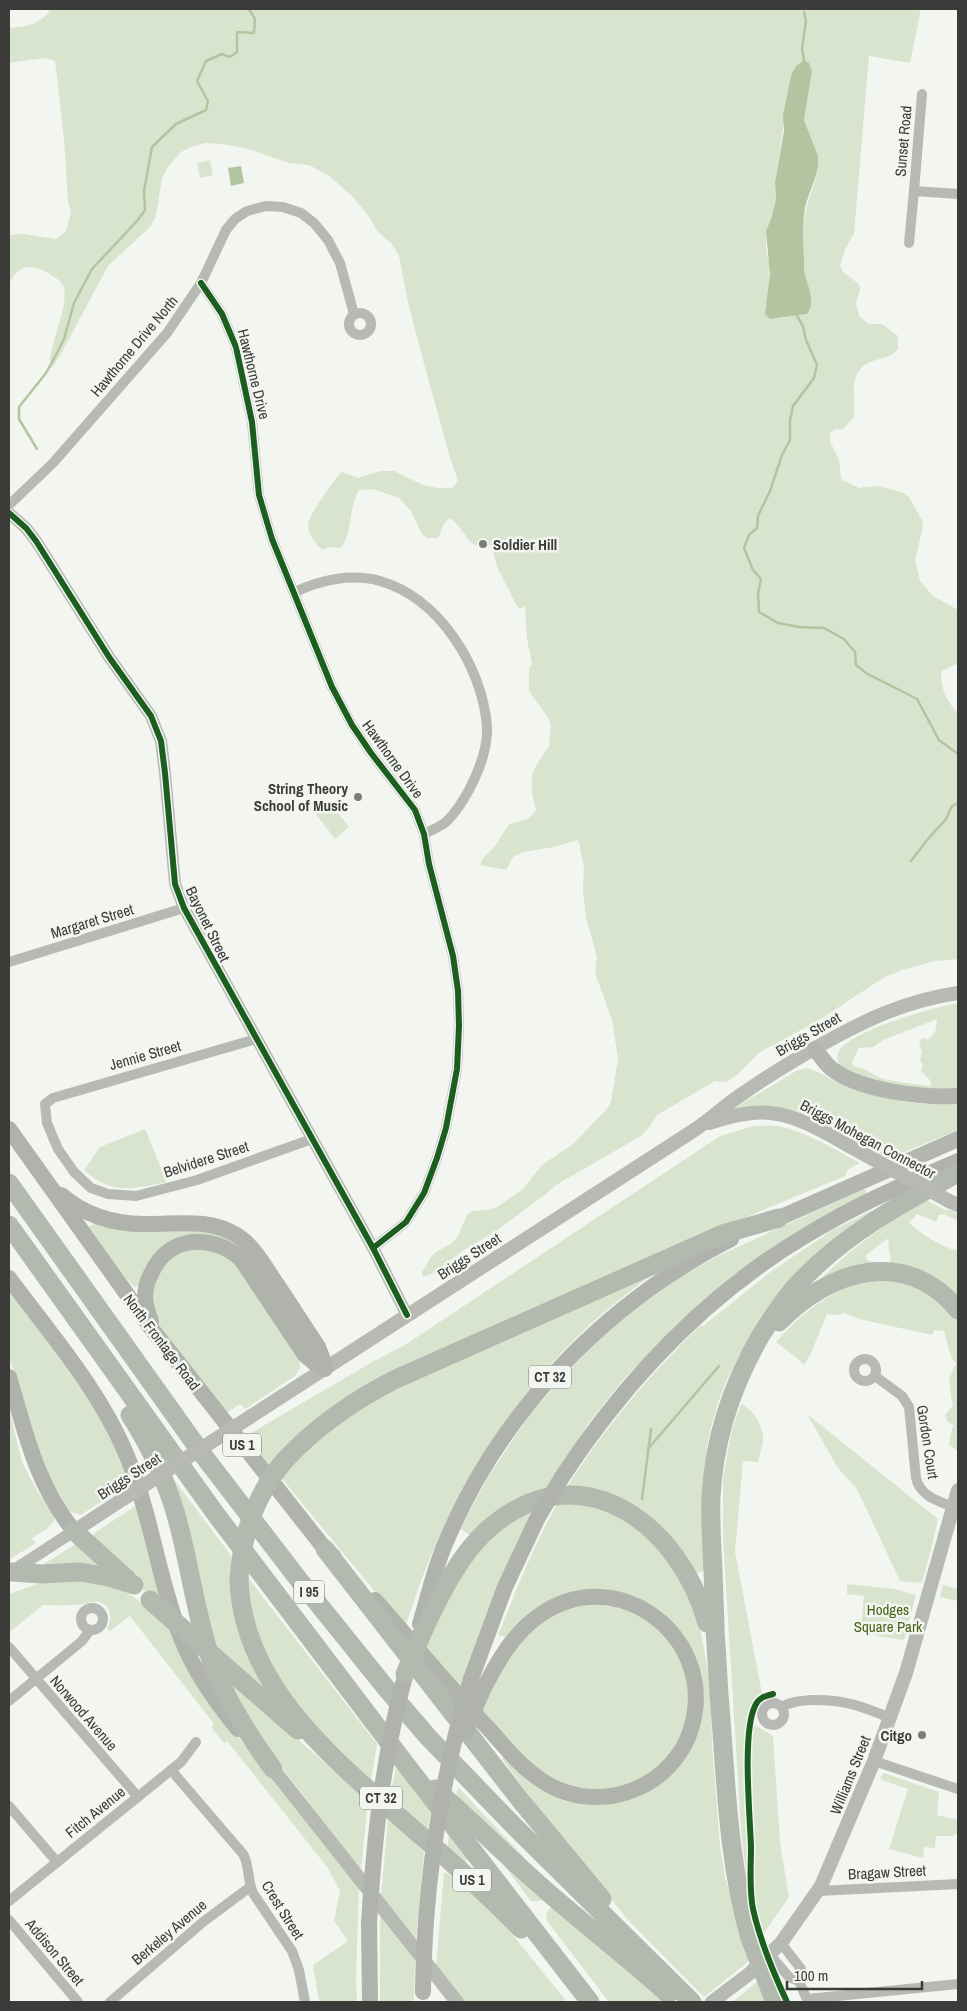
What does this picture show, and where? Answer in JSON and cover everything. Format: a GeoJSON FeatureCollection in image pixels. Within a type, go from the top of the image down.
{"type":"FeatureCollection","features":[{"type":"Feature","properties":{"kind":"highway"},"geometry":{"type":"LineString","coordinates":[[815,1048],[833,1070],[852,1080],[918,1096],[958,1096]]}},
{"type":"Feature","properties":{"kind":"highway","name":"CT 32"},"geometry":{"type":"LineString","coordinates":[[779,1218],[958,1139]]}},
{"type":"Feature","properties":{"kind":"highway"},"geometry":{"type":"LineString","coordinates":[[775,2002],[750,1938],[740,1901],[732,1852],[716,1653],[711,1516],[713,1475],[723,1421],[745,1364],[783,1301],[797,1284],[823,1259],[874,1221],[958,1173]]}},
{"type":"Feature","properties":{"kind":"highway","name":"I 95"},"geometry":{"type":"LineString","coordinates":[[9,1183],[202,1455],[380,1680],[428,1737],[516,1828],[569,1882],[654,1963],[681,1999]]}},
{"type":"Feature","properties":{"kind":"highway"},"geometry":{"type":"LineString","coordinates":[[345,1769],[299,1719],[264,1669],[246,1627],[239,1579],[242,1546],[248,1522],[264,1487],[284,1460],[312,1434],[340,1412],[365,1395],[396,1379],[723,1234],[779,1218]]}},
{"type":"Feature","properties":{"kind":"highway","name":"I 95"},"geometry":{"type":"LineString","coordinates":[[9,1226],[214,1513],[589,2002]]}},
{"type":"Feature","properties":{"kind":"highway"},"geometry":{"type":"LineString","coordinates":[[745,1364],[769,1333],[796,1306],[828,1285],[857,1273],[894,1272],[918,1278],[942,1293],[958,1310]]}},
{"type":"Feature","properties":{"kind":"highway"},"geometry":{"type":"LineString","coordinates":[[100,1354],[118,1396],[158,1465],[168,1491],[179,1527],[206,1641],[216,1673],[247,1729],[273,1769]]}},
{"type":"Feature","properties":{"kind":"highway"},"geometry":{"type":"LineString","coordinates":[[405,1674],[422,1626],[470,1549],[492,1525],[517,1510],[542,1499],[563,1496],[582,1496],[598,1499],[622,1509],[648,1525],[664,1540],[691,1579],[701,1600],[716,1653]]}},
{"type":"Feature","properties":{"kind":"highway","name":"US 1"},"geometry":{"type":"LineString","coordinates":[[74,1531],[243,1682],[486,1894],[589,2002]]}},
{"type":"Feature","properties":{"kind":"highway","name":"US 1"},"geometry":{"type":"LineString","coordinates":[[325,1549],[521,1801],[593,1888],[642,1943],[654,1963]]}},
{"type":"Feature","properties":{"kind":"highway"},"geometry":{"type":"LineString","coordinates":[[10,1573],[80,1572],[109,1577],[134,1585]]}},
{"type":"Feature","properties":{"kind":"highway"},"geometry":{"type":"LineString","coordinates":[[407,1766],[457,1808],[536,1881],[681,1999]]}},
{"type":"Feature","properties":{"kind":"main road","name":"Briggs Street"},"geometry":{"type":"LineString","coordinates":[[74,1531],[701,1125],[743,1093],[815,1048],[857,1024],[894,1008],[917,1001],[958,993]]}},
{"type":"Feature","properties":{"kind":"main road","name":"Briggs Mohegan Connector"},"geometry":{"type":"LineString","coordinates":[[701,1125],[735,1115],[768,1112],[795,1117],[954,1203]]}},
{"type":"Feature","properties":{"kind":"main road","name":"North Frontage Road"},"geometry":{"type":"LineString","coordinates":[[9,1129],[160,1340],[325,1549],[359,1581],[459,1697],[522,1765],[542,1781],[572,1794],[603,1797],[633,1790],[653,1780],[669,1766],[682,1750],[690,1734],[696,1704],[696,1686],[689,1661],[682,1646],[669,1628],[652,1614],[636,1605],[618,1600],[597,1598],[562,1603],[536,1617],[512,1642],[482,1692],[465,1732],[445,1786]]}},
{"type":"Feature","properties":{"kind":"main road"},"geometry":{"type":"LineString","coordinates":[[423,1997],[424,1950],[430,1883],[445,1786],[457,1730],[471,1678],[499,1602],[537,1519],[562,1477],[600,1422],[636,1378],[686,1326],[732,1287],[775,1255],[829,1222],[885,1193],[958,1161]]}},
{"type":"Feature","properties":{"kind":"main road"},"geometry":{"type":"LineString","coordinates":[[46,1182],[73,1204],[89,1213],[115,1222],[148,1224],[206,1223],[238,1236],[261,1260],[318,1347],[325,1369]]}},
{"type":"Feature","properties":{"kind":"main road","name":"CT 32"},"geometry":{"type":"LineString","coordinates":[[422,1626],[444,1546],[471,1490],[506,1434],[546,1382],[601,1327],[648,1289],[697,1258],[779,1218]]}},
{"type":"Feature","properties":{"kind":"main road"},"geometry":{"type":"LineString","coordinates":[[160,1340],[151,1322],[145,1299],[146,1288],[152,1270],[172,1249],[190,1242],[208,1242],[228,1249],[241,1259],[305,1355],[318,1366],[325,1369]]}},
{"type":"Feature","properties":{"kind":"main road"},"geometry":{"type":"LineString","coordinates":[[9,1278],[94,1395],[122,1442],[137,1483],[173,1613],[187,1653],[198,1674],[219,1705],[273,1769],[457,2002]]}},
{"type":"Feature","properties":{"kind":"main road","name":"US 1"},"geometry":{"type":"LineString","coordinates":[[9,1378],[36,1469],[57,1508],[74,1531]]}},
{"type":"Feature","properties":{"kind":"main road","name":"Williams Street"},"geometry":{"type":"LineString","coordinates":[[712,2002],[770,1955],[781,1943],[818,1891],[874,1761],[906,1673],[958,1490]]}},
{"type":"Feature","properties":{"kind":"main road","name":"CT 32"},"geometry":{"type":"LineString","coordinates":[[370,2002],[369,1924],[380,1799],[390,1740],[405,1674]]}},
{"type":"Feature","properties":{"kind":"street","name":"Sunset Road"},"geometry":{"type":"LineString","coordinates":[[909,243],[922,94]]}},
{"type":"Feature","properties":{"kind":"street","name":"Sunset Road"},"geometry":{"type":"LineString","coordinates":[[914,191],[958,194]]}},
{"type":"Feature","properties":{"kind":"street","name":"Hawthorne Drive North"},"geometry":{"type":"LineString","coordinates":[[9,505],[53,463],[160,341],[181,315],[201,283],[224,234],[235,219],[247,211],[268,205],[286,207],[308,218],[322,232],[331,245],[344,272],[354,314]]}},
{"type":"Feature","properties":{"kind":"street","name":"Hawthorne Drive"},"geometry":{"type":"LineString","coordinates":[[201,283],[222,314],[236,347],[252,422],[259,495],[272,539],[332,686],[352,724],[371,753],[415,810],[424,834],[429,864],[453,956],[458,990],[460,1026],[457,1069],[446,1128],[427,1185],[406,1222],[373,1248]]}},
{"type":"Feature","properties":{"kind":"street","name":"Bayonet Street"},"geometry":{"type":"LineString","coordinates":[[9,513],[26,528],[36,541],[109,657],[151,716],[160,741],[164,765],[175,884],[184,908],[373,1248],[407,1316]]}},
{"type":"Feature","properties":{"kind":"street"},"geometry":{"type":"LineString","coordinates":[[295,592],[308,586],[331,580],[356,577],[380,581],[401,591],[426,608],[446,627],[464,651],[482,699],[487,727],[484,752],[477,775],[464,798],[446,822],[424,834]]}},
{"type":"Feature","properties":{"kind":"street","name":"Margaret Street"},"geometry":{"type":"LineString","coordinates":[[9,962],[184,908]]}},
{"type":"Feature","properties":{"kind":"street","name":"Jennie Street"},"geometry":{"type":"LineString","coordinates":[[108,1194],[91,1188],[74,1172],[58,1149],[47,1123],[45,1104],[53,1098],[256,1039]]}},
{"type":"Feature","properties":{"kind":"street","name":"Belvidere Street"},"geometry":{"type":"LineString","coordinates":[[108,1194],[136,1196],[197,1180],[312,1139]]}},
{"type":"Feature","properties":{"kind":"street","name":"Gordon Court"},"geometry":{"type":"LineString","coordinates":[[875,1376],[902,1396],[909,1407],[916,1478],[919,1487],[929,1497],[953,1507]]}},
{"type":"Feature","properties":{"kind":"street","name":"Briggs Street"},"geometry":{"type":"LineString","coordinates":[[10,1573],[74,1531]]}},
{"type":"Feature","properties":{"kind":"street"},"geometry":{"type":"LineString","coordinates":[[9,1700],[85,1638],[90,1630]]}},
{"type":"Feature","properties":{"kind":"street","name":"Norwood Avenue"},"geometry":{"type":"LineString","coordinates":[[9,1647],[138,1797]]}},
{"type":"Feature","properties":{"kind":"street"},"geometry":{"type":"LineString","coordinates":[[782,1707],[798,1701],[842,1701],[859,1705],[890,1718]]}},
{"type":"Feature","properties":{"kind":"street","name":"Fitch Avenue"},"geometry":{"type":"LineString","coordinates":[[9,1901],[171,1770],[187,1756],[196,1742]]}},
{"type":"Feature","properties":{"kind":"street"},"geometry":{"type":"LineString","coordinates":[[874,1761],[958,1789]]}},
{"type":"Feature","properties":{"kind":"street","name":"Crest Street"},"geometry":{"type":"LineString","coordinates":[[171,1770],[243,1854],[247,1863],[250,1887],[255,1898],[292,1951],[299,1970],[305,2002]]}},
{"type":"Feature","properties":{"kind":"street"},"geometry":{"type":"LineString","coordinates":[[9,1806],[57,1862]]}},
{"type":"Feature","properties":{"kind":"street","name":"Bragaw Street"},"geometry":{"type":"LineString","coordinates":[[818,1891],[958,1884]]}},
{"type":"Feature","properties":{"kind":"street","name":"Berkeley Avenue"},"geometry":{"type":"LineString","coordinates":[[110,2002],[203,1922],[250,1887]]}},
{"type":"Feature","properties":{"kind":"street","name":"Addison Street"},"geometry":{"type":"LineString","coordinates":[[9,1920],[78,2002]]}},
{"type":"Feature","properties":{"kind":"street"},"geometry":{"type":"LineString","coordinates":[[781,1943],[801,1969],[800,1981],[807,2001],[958,1984]]}},
{"type":"Feature","properties":{"kind":"street"},"geometry":{"type":"LineString","coordinates":[[770,1955],[787,1974],[800,1981]]}},
{"type":"Feature","properties":{"kind":"green space"},"geometry":{"type":"Polygon","coordinates":[[[49,9],[921,9],[910,63],[869,56],[854,234],[846,247],[840,265],[843,272],[859,284],[860,290],[856,303],[859,316],[869,324],[882,324],[898,336],[898,349],[890,356],[865,365],[859,371],[854,384],[854,417],[842,430],[836,429],[830,432],[830,441],[839,460],[841,479],[859,488],[877,486],[903,493],[909,497],[922,520],[923,527],[915,560],[920,581],[933,596],[958,610],[958,663],[942,671],[941,682],[945,694],[958,713],[958,959],[935,961],[902,970],[883,978],[818,1021],[760,1052],[737,1075],[727,1082],[715,1081],[657,1115],[641,1136],[556,1185],[493,1233],[426,1276],[422,1276],[422,1272],[431,1257],[452,1243],[458,1236],[467,1215],[472,1211],[488,1210],[497,1207],[523,1189],[542,1165],[573,1144],[606,1110],[611,1102],[618,1059],[612,1020],[595,973],[597,957],[586,918],[583,890],[584,868],[579,842],[577,840],[554,847],[523,852],[513,857],[506,870],[480,865],[483,858],[495,846],[509,824],[528,819],[536,810],[532,793],[532,775],[549,746],[551,726],[549,719],[529,691],[529,668],[532,664],[527,639],[525,606],[520,609],[517,606],[498,569],[492,548],[488,543],[475,545],[457,524],[449,518],[438,538],[427,538],[422,534],[411,511],[399,498],[373,489],[359,490],[353,505],[345,542],[341,548],[329,547],[323,550],[310,535],[308,524],[312,513],[342,472],[358,478],[380,471],[394,471],[423,485],[437,488],[452,488],[458,481],[423,360],[407,298],[399,256],[392,244],[377,231],[370,218],[353,197],[328,175],[309,165],[289,163],[245,148],[221,144],[206,143],[193,146],[181,152],[168,167],[162,178],[156,216],[150,227],[108,266],[52,368],[50,365],[51,356],[64,301],[65,292],[63,285],[46,272],[38,268],[29,267],[20,270],[9,283],[9,235],[24,234],[56,239],[66,231],[71,212],[68,201],[64,138],[55,61],[44,58],[9,63],[9,28],[36,23],[49,12],[49,9]],[[804,60],[796,66],[791,75],[775,182],[776,199],[767,228],[766,248],[770,267],[768,294],[773,319],[807,314],[811,301],[804,266],[804,227],[806,209],[817,174],[818,156],[804,120],[812,71],[809,63],[804,60]]]}},
{"type":"Feature","properties":{"kind":"green space"},"geometry":{"type":"Polygon","coordinates":[[[210,160],[213,175],[200,178],[197,163],[210,160]]]}},
{"type":"Feature","properties":{"kind":"green space"},"geometry":{"type":"Polygon","coordinates":[[[330,803],[349,827],[335,839],[316,814],[330,803]]]}},
{"type":"Feature","properties":{"kind":"green space"},"geometry":{"type":"Polygon","coordinates":[[[958,1003],[958,1092],[927,1090],[881,1083],[839,1065],[838,1053],[857,1036],[893,1021],[958,1003]],[[937,1019],[883,1040],[873,1047],[859,1048],[852,1062],[854,1066],[883,1078],[904,1083],[932,1086],[929,1079],[921,1071],[923,1066],[920,1060],[922,1051],[919,1045],[922,1038],[928,1039],[933,1035],[937,1019]]]}},
{"type":"Feature","properties":{"kind":"green space"},"geometry":{"type":"Polygon","coordinates":[[[807,1068],[857,1089],[885,1098],[914,1103],[958,1104],[958,1130],[887,1159],[799,1112],[766,1107],[733,1109],[796,1071],[807,1068]]]}},
{"type":"Feature","properties":{"kind":"green space"},"geometry":{"type":"Polygon","coordinates":[[[754,1126],[778,1126],[799,1132],[860,1163],[847,1170],[845,1176],[732,1223],[426,1357],[270,1466],[246,1436],[374,1361],[405,1345],[720,1136],[754,1126]]]}},
{"type":"Feature","properties":{"kind":"green space"},"geometry":{"type":"Polygon","coordinates":[[[145,1129],[167,1182],[144,1187],[113,1187],[94,1178],[84,1170],[100,1147],[145,1129]]]}},
{"type":"Feature","properties":{"kind":"green space"},"geometry":{"type":"Polygon","coordinates":[[[864,1189],[868,1194],[823,1216],[785,1239],[718,1289],[674,1327],[622,1381],[588,1424],[544,1493],[473,1537],[460,1529],[488,1477],[530,1414],[594,1343],[626,1316],[679,1278],[716,1257],[864,1189]]]}},
{"type":"Feature","properties":{"kind":"green space"},"geometry":{"type":"Polygon","coordinates":[[[926,1200],[947,1211],[948,1209],[958,1214],[958,1221],[944,1214],[939,1215],[936,1222],[917,1214],[909,1223],[940,1244],[958,1250],[958,1303],[929,1279],[815,1285],[854,1249],[926,1200]],[[889,1239],[866,1255],[866,1259],[871,1262],[890,1264],[889,1239]]]}},
{"type":"Feature","properties":{"kind":"green space"},"geometry":{"type":"Polygon","coordinates":[[[871,1211],[875,1217],[740,1354],[727,1380],[712,1422],[705,1466],[706,1570],[693,1574],[670,1539],[652,1518],[641,1509],[604,1492],[567,1487],[597,1443],[629,1402],[701,1325],[703,1326],[769,1273],[831,1231],[871,1211]]]}},
{"type":"Feature","properties":{"kind":"green space"},"geometry":{"type":"Polygon","coordinates":[[[94,1222],[195,1229],[220,1233],[247,1251],[193,1237],[142,1286],[134,1287],[121,1273],[88,1226],[94,1222]]]}},
{"type":"Feature","properties":{"kind":"green space"},"geometry":{"type":"Polygon","coordinates":[[[198,1248],[210,1249],[233,1260],[299,1357],[300,1368],[295,1376],[245,1409],[240,1404],[226,1413],[156,1321],[151,1303],[156,1275],[175,1255],[198,1248]]]}},
{"type":"Feature","properties":{"kind":"green space"},"geometry":{"type":"Polygon","coordinates":[[[651,1275],[606,1310],[581,1333],[521,1399],[496,1434],[473,1470],[435,1545],[405,1628],[279,1475],[365,1401],[651,1275]]]}},
{"type":"Feature","properties":{"kind":"green space"},"geometry":{"type":"Polygon","coordinates":[[[883,1278],[907,1282],[931,1294],[943,1304],[958,1322],[957,1450],[949,1445],[954,1426],[947,1421],[945,1415],[953,1405],[949,1379],[956,1363],[951,1357],[944,1331],[935,1330],[932,1335],[859,1319],[844,1313],[837,1315],[827,1314],[804,1365],[776,1342],[811,1309],[837,1292],[867,1281],[883,1278]]]}},
{"type":"Feature","properties":{"kind":"green space"},"geometry":{"type":"Polygon","coordinates":[[[9,1288],[104,1421],[130,1475],[119,1484],[120,1489],[81,1515],[70,1512],[50,1479],[42,1461],[9,1357],[9,1288]]]}},
{"type":"Feature","properties":{"kind":"green space"},"geometry":{"type":"Polygon","coordinates":[[[741,1404],[755,1416],[762,1430],[763,1438],[758,1462],[743,1461],[735,1552],[762,1694],[754,1701],[749,1721],[773,1736],[780,1843],[789,1897],[762,1936],[748,1892],[741,1829],[723,1538],[723,1478],[732,1430],[741,1404]]]}},
{"type":"Feature","properties":{"kind":"green space"},"geometry":{"type":"Polygon","coordinates":[[[9,1408],[22,1462],[54,1517],[54,1521],[47,1529],[32,1538],[36,1543],[9,1560],[9,1408]]]}},
{"type":"Feature","properties":{"kind":"green space"},"geometry":{"type":"Polygon","coordinates":[[[807,1414],[938,1519],[922,1583],[900,1581],[857,1489],[838,1468],[807,1414]]]}},
{"type":"Feature","properties":{"kind":"green space"},"geometry":{"type":"Polygon","coordinates":[[[175,1481],[233,1558],[232,1594],[238,1631],[249,1659],[282,1708],[210,1647],[170,1482],[175,1481]]]}},
{"type":"Feature","properties":{"kind":"green space"},"geometry":{"type":"Polygon","coordinates":[[[560,1499],[616,1510],[673,1560],[699,1621],[711,1689],[712,1744],[720,1846],[725,1877],[749,1961],[704,1997],[628,1920],[548,1821],[502,1759],[506,1754],[524,1774],[608,1803],[690,1748],[689,1646],[605,1592],[509,1638],[498,1635],[534,1549],[560,1499]]]}},
{"type":"Feature","properties":{"kind":"green space"},"geometry":{"type":"Polygon","coordinates":[[[140,1503],[166,1607],[149,1595],[96,1545],[93,1535],[140,1503]]]}},
{"type":"Feature","properties":{"kind":"green space"},"geometry":{"type":"Polygon","coordinates":[[[535,1507],[460,1691],[422,1650],[453,1587],[490,1535],[535,1507]]]}},
{"type":"Feature","properties":{"kind":"green space"},"geometry":{"type":"Polygon","coordinates":[[[76,1544],[111,1573],[39,1567],[76,1544]]]}},
{"type":"Feature","properties":{"kind":"green space"},"geometry":{"type":"Polygon","coordinates":[[[248,1578],[377,1744],[371,1781],[342,1757],[289,1697],[249,1621],[248,1578]]]}},
{"type":"Feature","properties":{"kind":"green space"},"geometry":{"type":"Polygon","coordinates":[[[66,1579],[112,1584],[135,1598],[175,1631],[235,1733],[359,1886],[357,2002],[319,2002],[313,1965],[348,1941],[334,1921],[340,1891],[328,1868],[227,1741],[224,1743],[211,1727],[214,1724],[130,1616],[110,1631],[107,1628],[110,1621],[110,1613],[106,1606],[99,1602],[78,1605],[43,1605],[9,1631],[9,1594],[37,1584],[66,1579]]]}},
{"type":"Feature","properties":{"kind":"green space","name":"Hodges Square Park"},"geometry":{"type":"Polygon","coordinates":[[[847,1584],[894,1589],[916,1595],[904,1640],[882,1637],[861,1631],[864,1596],[847,1594],[847,1584]]]}},
{"type":"Feature","properties":{"kind":"green space"},"geometry":{"type":"Polygon","coordinates":[[[943,1585],[958,1589],[958,1601],[940,1597],[943,1585]]]}},
{"type":"Feature","properties":{"kind":"green space"},"geometry":{"type":"Polygon","coordinates":[[[588,1603],[629,1609],[663,1631],[690,1677],[690,1716],[666,1764],[626,1789],[586,1792],[535,1771],[480,1712],[508,1660],[526,1635],[547,1617],[588,1603]]]}},
{"type":"Feature","properties":{"kind":"green space"},"geometry":{"type":"Polygon","coordinates":[[[220,1671],[368,1801],[361,1870],[273,1756],[220,1671]]]}},
{"type":"Feature","properties":{"kind":"green space"},"geometry":{"type":"Polygon","coordinates":[[[396,1766],[431,1811],[427,1831],[390,1799],[396,1766]]]}},
{"type":"Feature","properties":{"kind":"green space"},"geometry":{"type":"Polygon","coordinates":[[[884,1773],[939,1792],[937,1815],[958,1820],[958,1833],[952,1836],[936,1836],[935,1848],[924,1847],[923,1858],[889,1849],[908,1789],[882,1780],[880,1777],[884,1773]]]}},
{"type":"Feature","properties":{"kind":"green space"},"geometry":{"type":"Polygon","coordinates":[[[458,1787],[547,1882],[543,1899],[531,1901],[455,1801],[458,1787]]]}},
{"type":"Feature","properties":{"kind":"green space"},"geometry":{"type":"Polygon","coordinates":[[[388,1818],[424,1852],[416,1938],[381,1896],[388,1818]]]}},
{"type":"Feature","properties":{"kind":"green space"},"geometry":{"type":"Polygon","coordinates":[[[449,1834],[468,1859],[464,1864],[447,1850],[449,1834]]]}},
{"type":"Feature","properties":{"kind":"green space"},"geometry":{"type":"Polygon","coordinates":[[[444,1872],[458,1879],[508,1929],[567,2002],[463,2002],[436,1968],[444,1872]]]}},
{"type":"Feature","properties":{"kind":"green space"},"geometry":{"type":"Polygon","coordinates":[[[553,1904],[667,2002],[609,2002],[547,1921],[547,1912],[553,1904]]]}},
{"type":"Feature","properties":{"kind":"green space"},"geometry":{"type":"Polygon","coordinates":[[[380,1913],[415,1956],[414,2002],[380,2002],[380,1913]]]}},
{"type":"Feature","properties":{"kind":"green space"},"geometry":{"type":"Polygon","coordinates":[[[757,1982],[766,2002],[732,2002],[757,1982]]]}},
{"type":"Feature","properties":{"kind":"shaded area"},"geometry":{"type":"Polygon","coordinates":[[[804,60],[809,63],[812,71],[804,120],[818,156],[816,176],[805,208],[804,222],[804,266],[811,303],[807,314],[770,319],[765,314],[770,274],[766,231],[776,199],[775,182],[784,131],[783,116],[791,75],[796,66],[804,60]]]}},
{"type":"Feature","properties":{"kind":"shaded area"},"geometry":{"type":"Polygon","coordinates":[[[241,166],[244,183],[231,186],[228,168],[241,166]]]}},
{"type":"Feature","properties":{"kind":"waterway"},"geometry":{"type":"LineString","coordinates":[[37,449],[19,419],[19,407],[46,373],[56,355],[64,339],[74,303],[92,269],[145,210],[144,191],[152,147],[176,124],[206,110],[208,101],[197,81],[206,61],[222,54],[230,57],[237,52],[237,32],[254,33],[255,19],[249,9]]}},
{"type":"Feature","properties":{"kind":"waterway"},"geometry":{"type":"LineString","coordinates":[[804,12],[806,21],[802,49],[804,60]]}},
{"type":"Feature","properties":{"kind":"waterway"},"geometry":{"type":"LineString","coordinates":[[797,316],[803,326],[806,340],[817,365],[814,378],[793,406],[790,420],[790,440],[782,455],[770,491],[758,516],[757,528],[749,535],[744,548],[753,570],[761,579],[758,593],[759,612],[778,623],[799,627],[824,628],[844,639],[855,652],[856,665],[866,673],[917,699],[939,740],[958,754]]}},
{"type":"Feature","properties":{"kind":"waterway"},"geometry":{"type":"LineString","coordinates":[[911,861],[946,819],[952,806],[958,803]]}},
{"type":"Feature","properties":{"kind":"waterway"},"geometry":{"type":"LineString","coordinates":[[648,1449],[719,1366]]}},
{"type":"Feature","properties":{"kind":"waterway"},"geometry":{"type":"LineString","coordinates":[[642,1499],[651,1429]]}},
{"type":"Feature","properties":{"kind":"cycle path"},"geometry":{"type":"LineString","coordinates":[[201,283],[222,314],[236,347],[252,422],[259,495],[272,539],[332,687],[352,725],[415,810],[424,834],[429,864],[453,956],[458,991],[459,1026],[457,1069],[446,1128],[424,1193],[406,1222],[373,1248]]}},
{"type":"Feature","properties":{"kind":"cycle path"},"geometry":{"type":"LineString","coordinates":[[9,513],[26,528],[36,541],[109,657],[151,716],[161,741],[175,884],[184,908],[373,1248],[407,1315]]}},
{"type":"Feature","properties":{"kind":"cycle path"},"geometry":{"type":"LineString","coordinates":[[773,1694],[762,1698],[756,1703],[751,1718],[749,1735],[748,1775],[751,1886],[753,1909],[759,1933],[787,2002]]}},
{"type":"Feature","properties":{"kind":"place","name":"Soldier Hill"},"geometry":{"type":"Point","coordinates":[483,544]}},
{"type":"Feature","properties":{"kind":"place","name":"String Theory School of Music"},"geometry":{"type":"Point","coordinates":[358,797]}},
{"type":"Feature","properties":{"kind":"place","name":"Citgo"},"geometry":{"type":"Point","coordinates":[922,1735]}}]}
